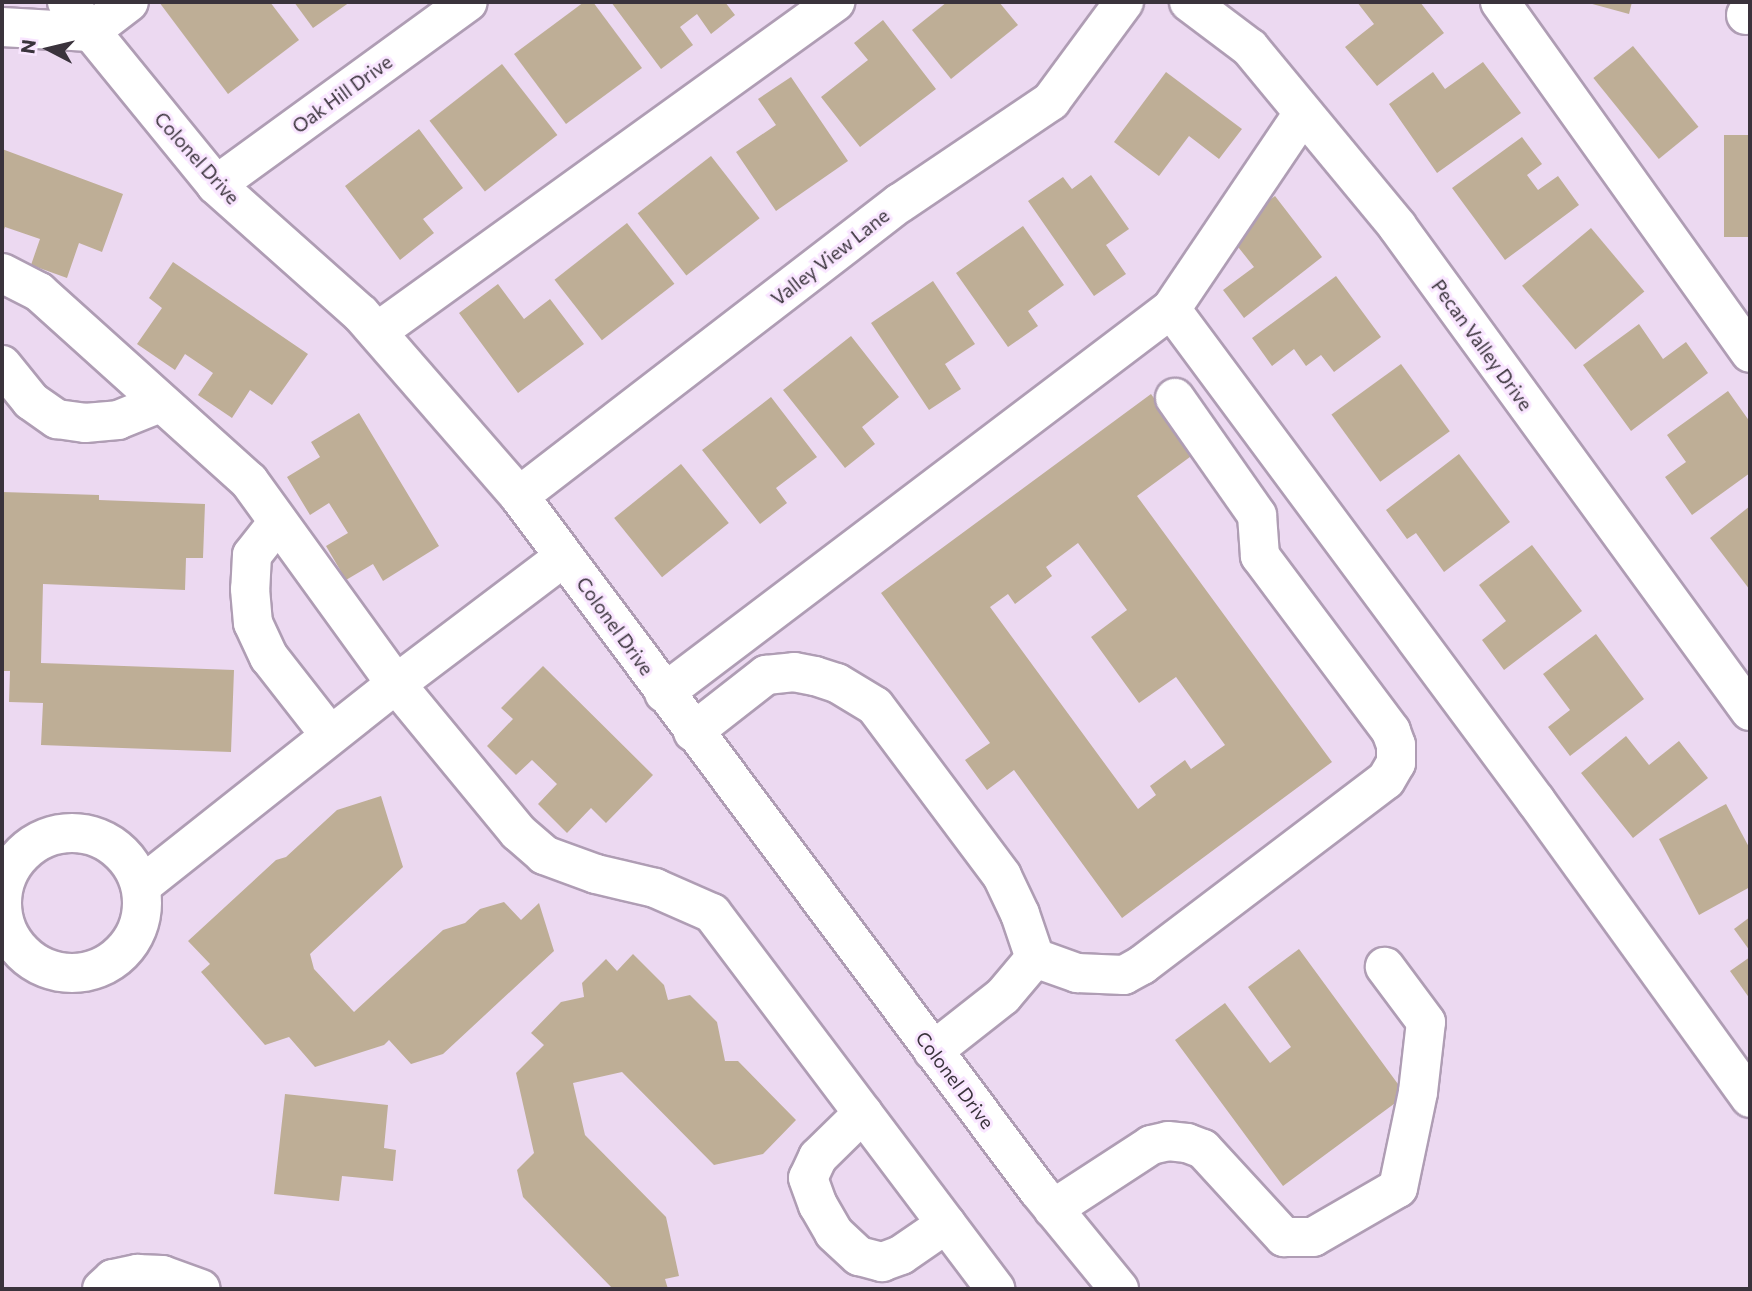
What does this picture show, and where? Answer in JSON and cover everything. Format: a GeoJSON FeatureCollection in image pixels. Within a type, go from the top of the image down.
{"type":"FeatureCollection","features":[{"type":"Feature","properties":{"kind":"street","name":"Colonel Drive"},"geometry":{"type":"LineString","coordinates":[[67,2],[216,185],[360,314],[519,496],[933,1051],[1053,1209],[1119,1289]]}},
{"type":"Feature","properties":{"kind":"street"},"geometry":{"type":"LineString","coordinates":[[2,27],[90,32],[129,2]]}},
{"type":"Feature","properties":{"kind":"street","name":"Oak Hill Drive"},"geometry":{"type":"LineString","coordinates":[[216,185],[468,2]]}},
{"type":"Feature","properties":{"kind":"street"},"geometry":{"type":"LineString","coordinates":[[377,332],[835,2]]}},
{"type":"Feature","properties":{"kind":"street","name":"Valley View Lane"},"geometry":{"type":"LineString","coordinates":[[519,496],[900,204],[1051,101],[1124,2]]}},
{"type":"Feature","properties":{"kind":"street","name":"Pecan Valley Drive"},"geometry":{"type":"LineString","coordinates":[[1189,2],[1250,48],[1397,226],[1750,711]]}},
{"type":"Feature","properties":{"kind":"street"},"geometry":{"type":"LineString","coordinates":[[1500,2],[1743,329]]}},
{"type":"Feature","properties":{"kind":"street"},"geometry":{"type":"LineString","coordinates":[[664,693],[1171,309],[1303,113]]}},
{"type":"Feature","properties":{"kind":"street"},"geometry":{"type":"LineString","coordinates":[[2,273],[39,292],[249,481],[396,684],[518,832],[544,855],[596,874],[655,888],[712,913],[995,1289]]}},
{"type":"Feature","properties":{"kind":"street"},"geometry":{"type":"LineString","coordinates":[[1171,309],[1536,801],[1750,1098]]}},
{"type":"Feature","properties":{"kind":"street"},"geometry":{"type":"LineString","coordinates":[[2,365],[31,401],[57,419],[85,423],[118,420],[160,403]]}},
{"type":"Feature","properties":{"kind":"street"},"geometry":{"type":"LineString","coordinates":[[1035,958],[1077,973],[1124,975],[1142,965],[1386,779],[1396,763],[1396,745],[1391,731],[1260,556],[1257,514],[1175,398]]}},
{"type":"Feature","properties":{"kind":"street"},"geometry":{"type":"LineString","coordinates":[[278,522],[252,555],[250,589],[253,623],[269,657],[330,735]]}},
{"type":"Feature","properties":{"kind":"street"},"geometry":{"type":"LineString","coordinates":[[141,886],[330,735],[564,557]]}},
{"type":"Feature","properties":{"kind":"street"},"geometry":{"type":"LineString","coordinates":[[693,732],[766,675],[794,672],[815,676],[837,683],[875,706],[1002,876],[1020,914],[1035,958]]}},
{"type":"Feature","properties":{"kind":"street"},"geometry":{"type":"LineString","coordinates":[[933,1051],[1003,996],[1035,958]]}},
{"type":"Feature","properties":{"kind":"street"},"geometry":{"type":"LineString","coordinates":[[1053,1209],[1151,1145],[1168,1141],[1187,1143],[1203,1149],[1284,1237],[1313,1237],[1398,1188],[1418,1093],[1426,1022],[1385,967]]}},
{"type":"Feature","properties":{"kind":"street"},"geometry":{"type":"LineString","coordinates":[[863,1114],[818,1157],[808,1178],[818,1205],[834,1233],[859,1256],[882,1262],[901,1255],[946,1224]]}},
{"type":"Feature","properties":{"kind":"street"},"geometry":{"type":"LineString","coordinates":[[102,1289],[113,1279],[137,1274],[162,1275],[201,1289]]}},
{"type":"Feature","properties":{"kind":"building"},"geometry":{"type":"Polygon","coordinates":[[[159,2],[270,2],[299,40],[228,94],[159,2]]]}},
{"type":"Feature","properties":{"kind":"building"},"geometry":{"type":"Polygon","coordinates":[[[294,2],[350,2],[313,28],[294,2]]]}},
{"type":"Feature","properties":{"kind":"building"},"geometry":{"type":"Polygon","coordinates":[[[584,2],[593,2],[642,68],[566,124],[514,54],[584,2]]]}},
{"type":"Feature","properties":{"kind":"building"},"geometry":{"type":"Polygon","coordinates":[[[611,2],[725,2],[735,15],[711,34],[697,14],[680,27],[693,45],[661,69],[611,2]]]}},
{"type":"Feature","properties":{"kind":"building"},"geometry":{"type":"Polygon","coordinates":[[[947,2],[999,2],[1018,25],[951,79],[912,30],[947,2]]]}},
{"type":"Feature","properties":{"kind":"building"},"geometry":{"type":"Polygon","coordinates":[[[1357,2],[1420,2],[1444,33],[1377,86],[1345,47],[1374,24],[1357,2]]]}},
{"type":"Feature","properties":{"kind":"building"},"geometry":{"type":"Polygon","coordinates":[[[1585,2],[1632,2],[1629,14],[1585,2]]]}},
{"type":"Feature","properties":{"kind":"building"},"geometry":{"type":"Polygon","coordinates":[[[883,20],[936,89],[860,147],[821,97],[868,60],[854,43],[883,20]]]}},
{"type":"Feature","properties":{"kind":"building"},"geometry":{"type":"Polygon","coordinates":[[[1633,46],[1698,127],[1659,159],[1593,78],[1633,46]]]}},
{"type":"Feature","properties":{"kind":"building"},"geometry":{"type":"Polygon","coordinates":[[[1483,62],[1521,113],[1437,173],[1389,104],[1433,72],[1445,89],[1483,62]]]}},
{"type":"Feature","properties":{"kind":"building"},"geometry":{"type":"Polygon","coordinates":[[[502,64],[557,135],[485,192],[430,121],[502,64]]]}},
{"type":"Feature","properties":{"kind":"building"},"geometry":{"type":"Polygon","coordinates":[[[1166,72],[1242,129],[1219,159],[1189,136],[1159,176],[1114,142],[1166,72]]]}},
{"type":"Feature","properties":{"kind":"building"},"geometry":{"type":"Polygon","coordinates":[[[791,77],[848,161],[776,211],[736,152],[776,125],[758,99],[791,77]]]}},
{"type":"Feature","properties":{"kind":"building"},"geometry":{"type":"Polygon","coordinates":[[[419,129],[463,188],[423,219],[434,233],[400,260],[345,186],[419,129]]]}},
{"type":"Feature","properties":{"kind":"building"},"geometry":{"type":"Polygon","coordinates":[[[1724,135],[1750,135],[1750,237],[1724,237],[1724,135]]]}},
{"type":"Feature","properties":{"kind":"building"},"geometry":{"type":"Polygon","coordinates":[[[1522,137],[1542,164],[1527,175],[1538,190],[1558,176],[1579,205],[1505,260],[1452,188],[1522,137]]]}},
{"type":"Feature","properties":{"kind":"building"},"geometry":{"type":"Polygon","coordinates":[[[2,149],[123,194],[102,252],[79,243],[67,278],[31,265],[40,239],[5,227],[2,235],[2,149]]]}},
{"type":"Feature","properties":{"kind":"building"},"geometry":{"type":"Polygon","coordinates":[[[711,156],[760,218],[686,276],[638,213],[711,156]]]}},
{"type":"Feature","properties":{"kind":"building"},"geometry":{"type":"Polygon","coordinates":[[[1091,175],[1129,229],[1106,245],[1126,274],[1094,296],[1028,201],[1063,177],[1072,189],[1091,175]]]}},
{"type":"Feature","properties":{"kind":"building"},"geometry":{"type":"Polygon","coordinates":[[[1275,196],[1322,257],[1244,318],[1223,290],[1254,267],[1227,233],[1275,196]]]}},
{"type":"Feature","properties":{"kind":"building"},"geometry":{"type":"Polygon","coordinates":[[[627,223],[674,284],[602,340],[555,280],[627,223]]]}},
{"type":"Feature","properties":{"kind":"building"},"geometry":{"type":"Polygon","coordinates":[[[1023,226],[1064,285],[1028,311],[1038,326],[1008,347],[956,273],[1023,226]]]}},
{"type":"Feature","properties":{"kind":"building"},"geometry":{"type":"Polygon","coordinates":[[[1591,228],[1644,292],[1575,349],[1522,286],[1591,228]]]}},
{"type":"Feature","properties":{"kind":"building"},"geometry":{"type":"Polygon","coordinates":[[[173,262],[308,354],[272,405],[250,390],[232,418],[198,395],[213,373],[185,354],[175,370],[137,344],[162,308],[149,298],[173,262]]]}},
{"type":"Feature","properties":{"kind":"building"},"geometry":{"type":"Polygon","coordinates":[[[1336,276],[1381,337],[1334,372],[1321,355],[1306,366],[1294,349],[1272,366],[1252,338],[1336,276]]]}},
{"type":"Feature","properties":{"kind":"building"},"geometry":{"type":"Polygon","coordinates":[[[933,281],[975,344],[945,364],[961,389],[929,410],[871,323],[933,281]]]}},
{"type":"Feature","properties":{"kind":"building"},"geometry":{"type":"Polygon","coordinates":[[[498,284],[524,319],[550,299],[584,344],[518,393],[459,313],[498,284]]]}},
{"type":"Feature","properties":{"kind":"building"},"geometry":{"type":"Polygon","coordinates":[[[1639,324],[1663,359],[1686,342],[1708,373],[1631,431],[1583,365],[1639,324]]]}},
{"type":"Feature","properties":{"kind":"building"},"geometry":{"type":"Polygon","coordinates":[[[851,336],[899,397],[862,427],[875,444],[845,468],[783,390],[851,336]]]}},
{"type":"Feature","properties":{"kind":"building"},"geometry":{"type":"Polygon","coordinates":[[[1401,364],[1450,431],[1380,482],[1331,415],[1401,364]]]}},
{"type":"Feature","properties":{"kind":"building"},"geometry":{"type":"Polygon","coordinates":[[[1728,391],[1750,422],[1750,473],[1692,515],[1665,477],[1686,462],[1667,435],[1728,391]]]}},
{"type":"Feature","properties":{"kind":"building"},"geometry":{"type":"Polygon","coordinates":[[[1151,394],[1194,454],[1137,496],[1332,762],[1122,918],[1014,770],[987,790],[965,760],[990,743],[881,593],[1151,394]],[[1078,543],[1046,567],[1052,576],[1015,604],[1008,594],[990,607],[1138,809],[1156,795],[1150,786],[1185,760],[1191,769],[1225,745],[1176,677],[1139,703],[1091,637],[1127,610],[1078,543]]]}},
{"type":"Feature","properties":{"kind":"building"},"geometry":{"type":"Polygon","coordinates":[[[771,397],[817,457],[776,488],[787,503],[760,524],[702,450],[771,397]]]}},
{"type":"Feature","properties":{"kind":"building"},"geometry":{"type":"Polygon","coordinates":[[[359,413],[439,546],[383,581],[373,564],[346,580],[326,546],[348,533],[329,503],[310,515],[287,477],[320,457],[311,442],[359,413]]]}},
{"type":"Feature","properties":{"kind":"building"},"geometry":{"type":"Polygon","coordinates":[[[1459,454],[1510,522],[1444,572],[1416,533],[1407,539],[1386,510],[1459,454]]]}},
{"type":"Feature","properties":{"kind":"building"},"geometry":{"type":"Polygon","coordinates":[[[681,464],[729,523],[662,577],[614,518],[681,464]]]}},
{"type":"Feature","properties":{"kind":"building"},"geometry":{"type":"Polygon","coordinates":[[[2,492],[99,495],[99,500],[205,504],[203,558],[186,558],[185,590],[43,584],[41,663],[234,670],[231,752],[41,745],[43,703],[9,702],[10,671],[2,671],[2,492]]]}},
{"type":"Feature","properties":{"kind":"building"},"geometry":{"type":"Polygon","coordinates":[[[1750,506],[1750,590],[1710,538],[1750,506]]]}},
{"type":"Feature","properties":{"kind":"building"},"geometry":{"type":"Polygon","coordinates":[[[1532,545],[1582,611],[1504,670],[1482,640],[1506,621],[1479,585],[1532,545]]]}},
{"type":"Feature","properties":{"kind":"building"},"geometry":{"type":"Polygon","coordinates":[[[1596,634],[1644,699],[1570,756],[1548,727],[1570,710],[1543,674],[1596,634]]]}},
{"type":"Feature","properties":{"kind":"building"},"geometry":{"type":"Polygon","coordinates":[[[543,666],[653,775],[606,823],[591,808],[567,833],[538,804],[557,784],[532,760],[516,775],[487,746],[513,719],[501,708],[543,666]]]}},
{"type":"Feature","properties":{"kind":"building"},"geometry":{"type":"Polygon","coordinates":[[[1626,736],[1649,765],[1679,741],[1708,778],[1633,838],[1581,773],[1626,736]]]}},
{"type":"Feature","properties":{"kind":"building"},"geometry":{"type":"Polygon","coordinates":[[[381,796],[403,867],[310,954],[314,969],[354,1012],[443,930],[465,923],[480,909],[504,902],[521,920],[539,903],[554,951],[443,1054],[411,1064],[389,1040],[384,1045],[315,1067],[289,1037],[265,1045],[201,972],[210,964],[188,941],[276,860],[286,857],[337,810],[381,796]]]}},
{"type":"Feature","properties":{"kind":"building"},"geometry":{"type":"Polygon","coordinates":[[[1726,804],[1750,849],[1750,887],[1699,915],[1659,839],[1726,804]]]}},
{"type":"Feature","properties":{"kind":"building"},"geometry":{"type":"Polygon","coordinates":[[[1750,917],[1750,951],[1734,929],[1750,917]]]}},
{"type":"Feature","properties":{"kind":"building"},"geometry":{"type":"Polygon","coordinates":[[[1299,949],[1406,1095],[1283,1186],[1175,1040],[1225,1003],[1270,1063],[1291,1047],[1248,987],[1299,949]]]}},
{"type":"Feature","properties":{"kind":"building"},"geometry":{"type":"Polygon","coordinates":[[[633,954],[664,985],[668,1000],[690,995],[717,1022],[725,1061],[738,1061],[796,1120],[763,1154],[714,1165],[622,1072],[573,1083],[585,1135],[666,1217],[679,1276],[665,1279],[668,1289],[613,1289],[523,1197],[517,1170],[534,1153],[516,1073],[544,1045],[531,1033],[561,1002],[584,997],[582,983],[606,959],[617,971],[633,954]]]}},
{"type":"Feature","properties":{"kind":"building"},"geometry":{"type":"Polygon","coordinates":[[[1750,957],[1750,999],[1730,971],[1750,957]]]}},
{"type":"Feature","properties":{"kind":"building"},"geometry":{"type":"Polygon","coordinates":[[[285,1094],[388,1105],[384,1148],[396,1150],[393,1181],[342,1176],[339,1201],[274,1194],[285,1094]]]}}]}
